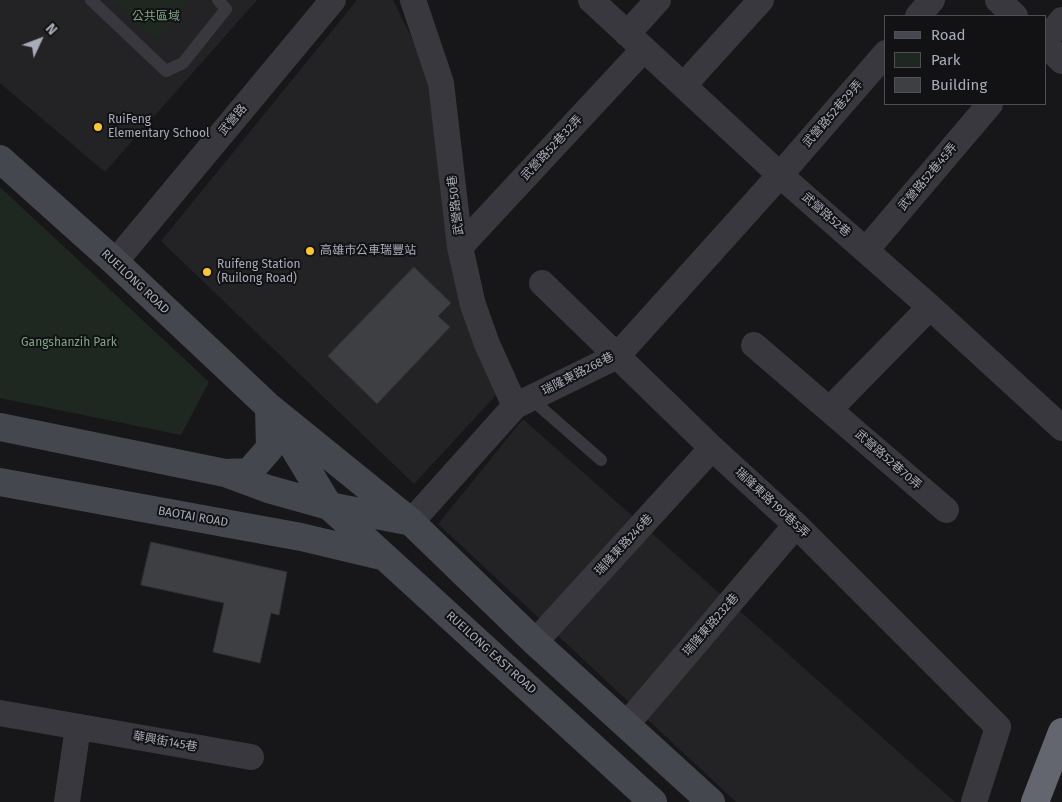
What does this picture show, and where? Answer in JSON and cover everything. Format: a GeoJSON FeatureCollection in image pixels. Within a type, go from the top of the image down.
{"type":"FeatureCollection","features":[{"type":"Feature","properties":{"kind":"highway"},"geometry":{"type":"LineString","coordinates":[[1035,802],[1062,732]]}},
{"type":"Feature","properties":{"kind":"street","name":"武營路"},"geometry":{"type":"LineString","coordinates":[[115,262],[333,0]]}},
{"type":"Feature","properties":{"kind":"street","name":"武營路50巷"},"geometry":{"type":"LineString","coordinates":[[413,0],[441,83],[460,248],[473,305],[487,344],[522,402]]}},
{"type":"Feature","properties":{"kind":"street","name":"武營路52巷"},"geometry":{"type":"LineString","coordinates":[[591,0],[780,175],[930,307],[1062,428]]}},
{"type":"Feature","properties":{"kind":"street","name":"武營路52巷32弄"},"geometry":{"type":"LineString","coordinates":[[460,248],[636,41],[658,0]]}},
{"type":"Feature","properties":{"kind":"street"},"geometry":{"type":"LineString","coordinates":[[684,85],[761,0]]}},
{"type":"Feature","properties":{"kind":"street"},"geometry":{"type":"LineString","coordinates":[[919,15],[932,0]]}},
{"type":"Feature","properties":{"kind":"street"},"geometry":{"type":"LineString","coordinates":[[998,0],[1014,15]]}},
{"type":"Feature","properties":{"kind":"street"},"geometry":{"type":"LineString","coordinates":[[1047,38],[1062,20]]}},
{"type":"Feature","properties":{"kind":"street"},"geometry":{"type":"LineString","coordinates":[[1047,46],[1062,61]]}},
{"type":"Feature","properties":{"kind":"street","name":"武營路52巷29弄"},"geometry":{"type":"LineString","coordinates":[[780,175],[884,55]]}},
{"type":"Feature","properties":{"kind":"street","name":"武營路52巷45弄"},"geometry":{"type":"LineString","coordinates":[[866,250],[989,105]]}},
{"type":"Feature","properties":{"kind":"street","name":"RUEILONG ROAD"},"geometry":{"type":"LineString","coordinates":[[0,159],[115,262],[269,407],[411,522]]}},
{"type":"Feature","properties":{"kind":"street","name":"瑞隆東路268巷"},"geometry":{"type":"LineString","coordinates":[[411,522],[522,402],[616,356],[780,175]]}},
{"type":"Feature","properties":{"kind":"street","name":"瑞隆東路190巷5弄"},"geometry":{"type":"LineString","coordinates":[[542,283],[712,448],[796,526],[998,727],[974,802]]}},
{"type":"Feature","properties":{"kind":"street"},"geometry":{"type":"LineString","coordinates":[[830,410],[930,307]]}},
{"type":"Feature","properties":{"kind":"street","name":"武營路52巷70弄"},"geometry":{"type":"LineString","coordinates":[[754,345],[946,510]]}},
{"type":"Feature","properties":{"kind":"street","name":"RUEILONG ROAD"},"geometry":{"type":"LineString","coordinates":[[269,407],[329,506]]}},
{"type":"Feature","properties":{"kind":"street"},"geometry":{"type":"LineString","coordinates":[[225,473],[249,472],[270,448],[269,407]]}},
{"type":"Feature","properties":{"kind":"street"},"geometry":{"type":"LineString","coordinates":[[0,427],[225,473],[268,489],[329,506],[411,522],[535,642],[711,802]]}},
{"type":"Feature","properties":{"kind":"street","name":"瑞隆東路246巷"},"geometry":{"type":"LineString","coordinates":[[535,642],[712,448]]}},
{"type":"Feature","properties":{"kind":"street"},"geometry":{"type":"LineString","coordinates":[[301,536],[355,477]]}},
{"type":"Feature","properties":{"kind":"street","name":"BAOTAI ROAD"},"geometry":{"type":"LineString","coordinates":[[0,482],[301,536],[385,556]]}},
{"type":"Feature","properties":{"kind":"street","name":"RUEILONG EAST ROAD"},"geometry":{"type":"LineString","coordinates":[[329,506],[653,802]]}},
{"type":"Feature","properties":{"kind":"street","name":"瑞隆東路232巷"},"geometry":{"type":"LineString","coordinates":[[626,725],[796,526]]}},
{"type":"Feature","properties":{"kind":"street","name":"華興街145巷"},"geometry":{"type":"LineString","coordinates":[[0,713],[251,757]]}},
{"type":"Feature","properties":{"kind":"street"},"geometry":{"type":"LineString","coordinates":[[67,802],[78,727]]}},
{"type":"Feature","properties":{"kind":"lane"},"geometry":{"type":"LineString","coordinates":[[91,0],[166,71],[183,63],[226,9],[218,0]]}},
{"type":"Feature","properties":{"kind":"lane"},"geometry":{"type":"LineString","coordinates":[[522,402],[601,460]]}},
{"type":"Feature","properties":{"kind":"shaded area","name":"RuiFeng Elementary School"},"geometry":{"type":"Polygon","coordinates":[[[0,0],[257,0],[105,172],[0,83],[0,0]]]}},
{"type":"Feature","properties":{"kind":"shaded area","name":"高雄市公車瑞豐站"},"geometry":{"type":"Polygon","coordinates":[[[357,0],[393,0],[429,73],[499,392],[414,484],[161,241],[357,0]]]}},
{"type":"Feature","properties":{"kind":"shaded area"},"geometry":{"type":"Polygon","coordinates":[[[523,419],[955,802],[736,802],[438,524],[523,419]]]}},
{"type":"Feature","properties":{"kind":"green space","name":"公共區域"},"geometry":{"type":"Polygon","coordinates":[[[111,0],[190,0],[158,40],[111,0]]]}},
{"type":"Feature","properties":{"kind":"green space","name":"Gangshanzih Park"},"geometry":{"type":"Polygon","coordinates":[[[0,187],[209,382],[181,435],[0,398],[0,187]]]}},
{"type":"Feature","properties":{"kind":"building"},"geometry":{"type":"Polygon","coordinates":[[[414,267],[451,303],[438,316],[450,327],[377,404],[328,356],[414,267]]]}},
{"type":"Feature","properties":{"kind":"building"},"geometry":{"type":"Polygon","coordinates":[[[151,542],[287,572],[279,615],[271,613],[260,663],[213,652],[224,603],[141,585],[151,542]]]}},
{"type":"Feature","properties":{"kind":"place","name":"RuiFeng Elementary School"},"geometry":{"type":"Point","coordinates":[98,127]}},
{"type":"Feature","properties":{"kind":"place","name":"高雄市公車瑞豐站"},"geometry":{"type":"Point","coordinates":[310,251]}},
{"type":"Feature","properties":{"kind":"place","name":"Ruifeng Station (Ruilong Road)"},"geometry":{"type":"Point","coordinates":[207,272]}}]}
